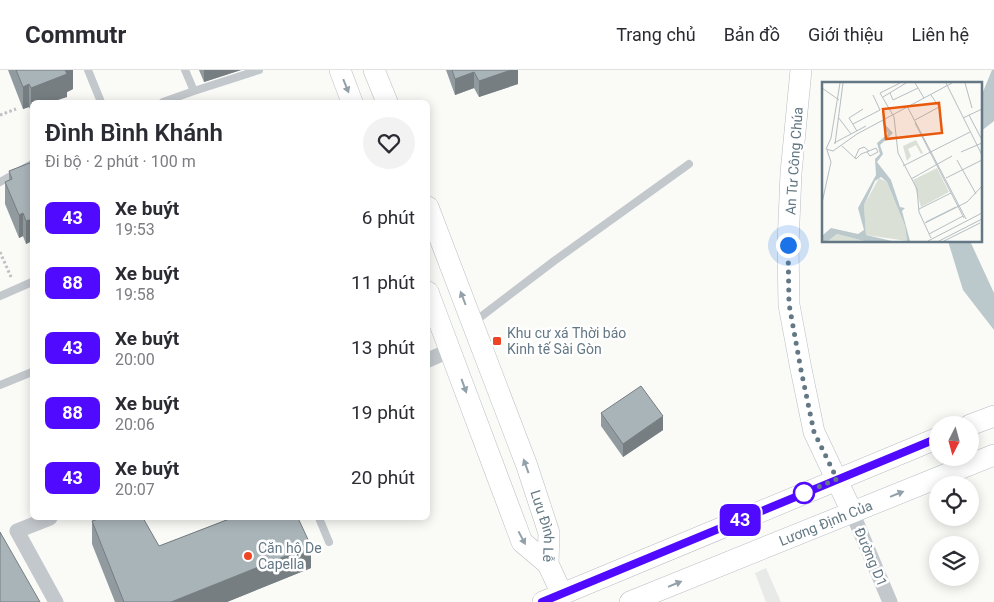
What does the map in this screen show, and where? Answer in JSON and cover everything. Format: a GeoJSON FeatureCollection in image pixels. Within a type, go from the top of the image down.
{"type":"FeatureCollection","features":[{"type":"Feature","properties":{"kind":"street"},"geometry":{"type":"LineString","coordinates":[[340,70],[351,100]]}},
{"type":"Feature","properties":{"kind":"street"},"geometry":{"type":"LineString","coordinates":[[374,70],[386,100]]}},
{"type":"Feature","properties":{"kind":"street","name":"An Tư Công Chúa"},"geometry":{"type":"LineString","coordinates":[[801,70],[791,173],[788,245],[789,304],[814,432],[852,512]]}},
{"type":"Feature","properties":{"kind":"street","name":"Lưu Đình Lễ"},"geometry":{"type":"LineString","coordinates":[[430,212],[527,466],[549,533],[548,564]]}},
{"type":"Feature","properties":{"kind":"street","name":"Lưu Đình Lễ"},"geometry":{"type":"LineString","coordinates":[[430,297],[522,542],[548,564]]}},
{"type":"Feature","properties":{"kind":"street"},"geometry":{"type":"LineString","coordinates":[[430,359],[451,350]]}},
{"type":"Feature","properties":{"kind":"street"},"geometry":{"type":"LineString","coordinates":[[979,422],[994,416]]}},
{"type":"Feature","properties":{"kind":"street"},"geometry":{"type":"LineString","coordinates":[[548,564],[552,598],[929,442]]}},
{"type":"Feature","properties":{"kind":"street","name":"Lương Định Của"},"geometry":{"type":"LineString","coordinates":[[630,602],[994,455]]}},
{"type":"Feature","properties":{"kind":"street","name":"Đường D1"},"geometry":{"type":"LineString","coordinates":[[852,512],[890,602]]}},
{"type":"Feature","properties":{"kind":"street"},"geometry":{"type":"LineString","coordinates":[[45,520],[17,531],[56,602]]}},
{"type":"Feature","properties":{"kind":"lane"},"geometry":{"type":"LineString","coordinates":[[88,70],[100,100]]}},
{"type":"Feature","properties":{"kind":"lane"},"geometry":{"type":"LineString","coordinates":[[185,70],[194,91]]}},
{"type":"Feature","properties":{"kind":"lane"},"geometry":{"type":"LineString","coordinates":[[169,100],[259,70]]}},
{"type":"Feature","properties":{"kind":"lane"},"geometry":{"type":"LineString","coordinates":[[472,323],[554,261],[689,164]]}},
{"type":"Feature","properties":{"kind":"lane"},"geometry":{"type":"LineString","coordinates":[[0,182],[30,165]]}},
{"type":"Feature","properties":{"kind":"lane"},"geometry":{"type":"LineString","coordinates":[[0,296],[30,283]]}},
{"type":"Feature","properties":{"kind":"lane"},"geometry":{"type":"LineString","coordinates":[[0,385],[30,373]]}},
{"type":"Feature","properties":{"kind":"lane"},"geometry":{"type":"LineString","coordinates":[[320,520],[329,542]]}},
{"type":"Feature","properties":{"kind":"path"},"geometry":{"type":"LineString","coordinates":[[0,116],[16,109]]}},
{"type":"Feature","properties":{"kind":"path"},"geometry":{"type":"LineString","coordinates":[[0,252],[17,289]]}},
{"type":"Feature","properties":{"kind":"shaded area"},"geometry":{"type":"Polygon","coordinates":[[[992,70],[994,70],[994,121],[982,130],[982,94],[992,70]]]}},
{"type":"Feature","properties":{"kind":"shaded area"},"geometry":{"type":"Polygon","coordinates":[[[948,242],[970,242],[994,293],[994,330],[963,290],[948,242]]]}},
{"type":"Feature","properties":{"kind":"shaded area"},"geometry":{"type":"Polygon","coordinates":[[[766,568],[781,602],[766,602],[755,573],[766,568]]]}},
{"type":"Feature","properties":{"kind":"building"},"geometry":{"type":"Polygon","coordinates":[[[16,70],[65,70],[67,74],[31,88],[29,84],[23,87],[16,70]]]}},
{"type":"Feature","properties":{"kind":"building"},"geometry":{"type":"Polygon","coordinates":[[[452,70],[511,70],[479,81],[474,72],[455,79],[452,70]]]}},
{"type":"Feature","properties":{"kind":"building"},"geometry":{"type":"Polygon","coordinates":[[[30,163],[30,220],[26,221],[23,213],[19,215],[5,182],[12,179],[9,171],[30,163]]]}},
{"type":"Feature","properties":{"kind":"building"},"geometry":{"type":"Polygon","coordinates":[[[641,386],[663,416],[623,444],[601,413],[641,386]]]}},
{"type":"Feature","properties":{"kind":"building","name":"Căn hộ De Capella"},"geometry":{"type":"Polygon","coordinates":[[[144,520],[159,546],[227,520],[299,520],[311,546],[171,602],[124,602],[92,521],[144,520]]]}},
{"type":"Feature","properties":{"kind":"building"},"geometry":{"type":"Polygon","coordinates":[[[0,532],[40,602],[0,602],[0,532]]]}},
{"type":"Feature","properties":{"kind":"bus line","name":"43"},"geometry":{"type":"LineString","coordinates":[[542,602],[929,442]]}},
{"type":"Feature","properties":{"kind":"place","name":"Khu cư xá Thời báo Kinh tế Sài Gòn"},"geometry":{"type":"Point","coordinates":[497,341]}},
{"type":"Feature","properties":{"kind":"place","name":"Căn hộ De Capella"},"geometry":{"type":"Point","coordinates":[248,556]}},
{"type":"Feature","properties":{"kind":"route"},"geometry":{"type":"LineString","coordinates":[[788,245],[789,304],[801,370],[814,432],[837,479],[802,494],[804,493]]}}]}
